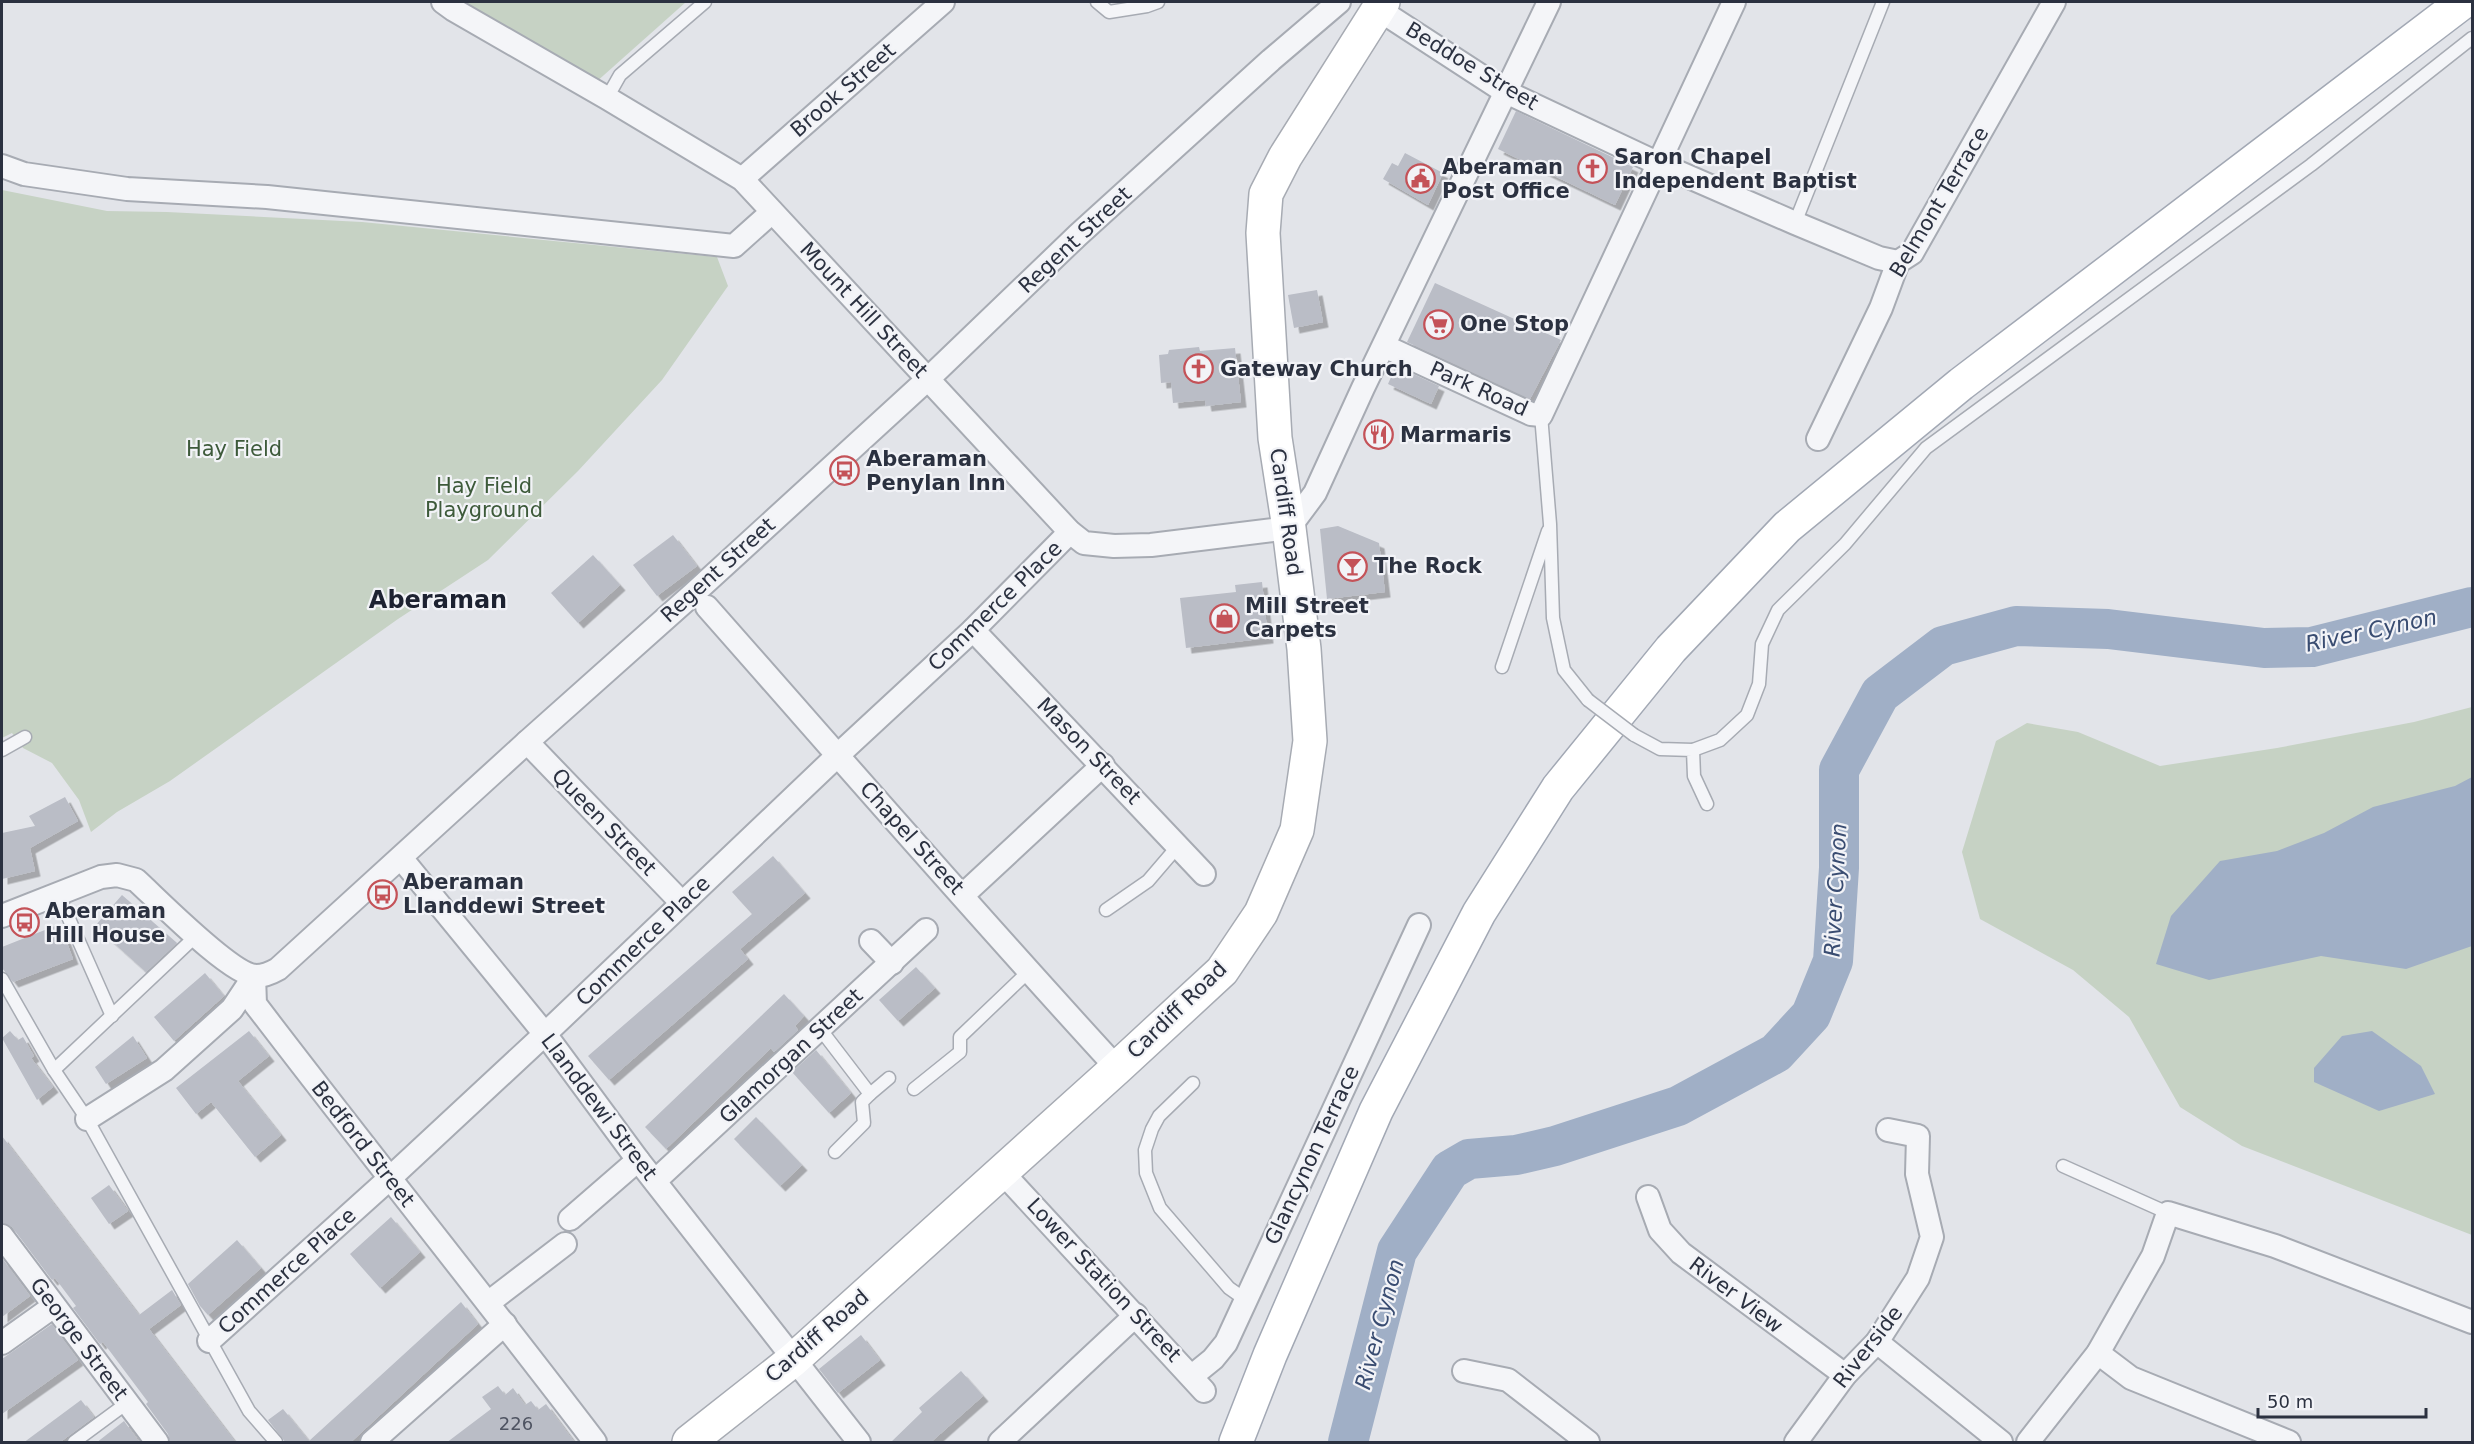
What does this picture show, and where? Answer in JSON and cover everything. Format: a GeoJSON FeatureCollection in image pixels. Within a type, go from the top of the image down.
{"type":"FeatureCollection","features":[{"type":"Feature","properties":{"kind":"main road"},"geometry":{"type":"LineString","coordinates":[[1236,1443],[1270,1355],[1376,1111],[1479,913],[1558,788],[1671,649],[1787,527],[1961,384],[2463,2]]}},
{"type":"Feature","properties":{"kind":"main road","name":"Cardiff Road"},"geometry":{"type":"LineString","coordinates":[[689,1443],[793,1360],[1118,1068],[1222,971],[1261,913],[1297,830],[1310,741],[1305,657],[1275,438],[1263,233],[1266,194],[1285,157],[1380,5]]}},
{"type":"Feature","properties":{"kind":"street","name":"Mount Hill Street"},"geometry":{"type":"LineString","coordinates":[[443,2],[742,179],[1070,532],[1084,543],[1114,546],[1150,545],[1289,528]]}},
{"type":"Feature","properties":{"kind":"street","name":"Brook Street"},"geometry":{"type":"LineString","coordinates":[[742,179],[943,2]]}},
{"type":"Feature","properties":{"kind":"street","name":"Regent Street"},"geometry":{"type":"LineString","coordinates":[[254,976],[267,975],[278,969],[402,858],[929,378],[1078,235],[1271,60],[1339,2]]}},
{"type":"Feature","properties":{"kind":"street"},"geometry":{"type":"LineString","coordinates":[[1289,528],[1315,493],[1362,388],[1549,2]]}},
{"type":"Feature","properties":{"kind":"street"},"geometry":{"type":"LineString","coordinates":[[1541,415],[1734,2]]}},
{"type":"Feature","properties":{"kind":"street","name":"Belmont Terrace"},"geometry":{"type":"LineString","coordinates":[[1818,439],[1881,308],[1898,262],[1912,253],[2054,2]]}},
{"type":"Feature","properties":{"kind":"street","name":"Beddoe Street"},"geometry":{"type":"LineString","coordinates":[[1380,5],[1504,91],[1657,163],[1795,223],[1879,258],[1898,262]]}},
{"type":"Feature","properties":{"kind":"street"},"geometry":{"type":"LineString","coordinates":[[2,166],[24,174],[127,189],[267,198],[734,246],[772,212]]}},
{"type":"Feature","properties":{"kind":"street","name":"Park Road"},"geometry":{"type":"LineString","coordinates":[[1384,346],[1531,414],[1541,415]]}},
{"type":"Feature","properties":{"kind":"street","name":"Commerce Place"},"geometry":{"type":"LineString","coordinates":[[208,1341],[389,1179],[545,1034],[973,630],[1070,532]]}},
{"type":"Feature","properties":{"kind":"street","name":"Chapel Street"},"geometry":{"type":"LineString","coordinates":[[707,607],[963,895],[1028,972],[1118,1068]]}},
{"type":"Feature","properties":{"kind":"street","name":"Mason Street"},"geometry":{"type":"LineString","coordinates":[[973,630],[1204,874]]}},
{"type":"Feature","properties":{"kind":"street","name":"Queen Street"},"geometry":{"type":"LineString","coordinates":[[527,742],[682,903]]}},
{"type":"Feature","properties":{"kind":"street"},"geometry":{"type":"LineString","coordinates":[[963,895],[1103,765]]}},
{"type":"Feature","properties":{"kind":"street","name":"Llanddewi Street"},"geometry":{"type":"LineString","coordinates":[[402,858],[545,1034],[638,1160],[859,1443]]}},
{"type":"Feature","properties":{"kind":"street"},"geometry":{"type":"LineString","coordinates":[[2,916],[101,877],[117,875],[136,880],[232,966],[254,976],[232,1009],[164,1070],[87,1119]]}},
{"type":"Feature","properties":{"kind":"street","name":"Glancynon Terrace"},"geometry":{"type":"LineString","coordinates":[[1198,1383],[1226,1343],[1419,925]]}},
{"type":"Feature","properties":{"kind":"street","name":"Glamorgan Street"},"geometry":{"type":"LineString","coordinates":[[655,1181],[821,1030],[926,930]]}},
{"type":"Feature","properties":{"kind":"street"},"geometry":{"type":"LineString","coordinates":[[871,941],[892,963]]}},
{"type":"Feature","properties":{"kind":"street","name":"Bedford Street"},"geometry":{"type":"LineString","coordinates":[[254,976],[255,1004],[595,1443]]}},
{"type":"Feature","properties":{"kind":"street","name":"Riverside"},"geometry":{"type":"LineString","coordinates":[[1796,1443],[1845,1375],[1877,1342],[1918,1278],[1932,1237],[1917,1173],[1918,1136],[1888,1130]]}},
{"type":"Feature","properties":{"kind":"street"},"geometry":{"type":"LineString","coordinates":[[570,1219],[638,1160]]}},
{"type":"Feature","properties":{"kind":"street","name":"Lower Station Street"},"geometry":{"type":"LineString","coordinates":[[1002,1172],[1198,1383]]}},
{"type":"Feature","properties":{"kind":"street","name":"River View"},"geometry":{"type":"LineString","coordinates":[[1648,1197],[1660,1230],[1681,1253],[1845,1375]]}},
{"type":"Feature","properties":{"kind":"street"},"geometry":{"type":"LineString","coordinates":[[2028,1443],[2098,1353],[2154,1256],[2168,1213],[2275,1246],[2472,1322]]}},
{"type":"Feature","properties":{"kind":"street","name":"George Street"},"geometry":{"type":"LineString","coordinates":[[2,1236],[157,1443]]}},
{"type":"Feature","properties":{"kind":"street"},"geometry":{"type":"LineString","coordinates":[[488,1303],[565,1244]]}},
{"type":"Feature","properties":{"kind":"street"},"geometry":{"type":"LineString","coordinates":[[2,1343],[54,1306]]}},
{"type":"Feature","properties":{"kind":"street"},"geometry":{"type":"LineString","coordinates":[[1000,1443],[1136,1315]]}},
{"type":"Feature","properties":{"kind":"street"},"geometry":{"type":"LineString","coordinates":[[372,1443],[505,1324]]}},
{"type":"Feature","properties":{"kind":"street"},"geometry":{"type":"LineString","coordinates":[[1877,1342],[2001,1443]]}},
{"type":"Feature","properties":{"kind":"street"},"geometry":{"type":"LineString","coordinates":[[2098,1353],[2131,1378],[2289,1443]]}},
{"type":"Feature","properties":{"kind":"street"},"geometry":{"type":"LineString","coordinates":[[1464,1371],[1508,1380],[1588,1443]]}},
{"type":"Feature","properties":{"kind":"lane"},"geometry":{"type":"LineString","coordinates":[[607,98],[620,75],[705,2]]}},
{"type":"Feature","properties":{"kind":"lane"},"geometry":{"type":"LineString","coordinates":[[1097,2],[1109,12],[1158,2]]}},
{"type":"Feature","properties":{"kind":"lane"},"geometry":{"type":"LineString","coordinates":[[1795,223],[1883,2]]}},
{"type":"Feature","properties":{"kind":"lane"},"geometry":{"type":"LineString","coordinates":[[1541,415],[1550,524],[1553,618],[1564,670],[1588,700],[1634,735],[1660,749],[1693,750],[1720,740],[1747,716],[1759,684],[1762,644],[1778,610],[1845,544],[1926,448],[2311,165],[2472,38]]}},
{"type":"Feature","properties":{"kind":"lane"},"geometry":{"type":"LineString","coordinates":[[1502,667],[1550,524]]}},
{"type":"Feature","properties":{"kind":"lane"},"geometry":{"type":"LineString","coordinates":[[2,750],[26,737]]}},
{"type":"Feature","properties":{"kind":"lane"},"geometry":{"type":"LineString","coordinates":[[1693,750],[1695,776],[1707,804]]}},
{"type":"Feature","properties":{"kind":"lane"},"geometry":{"type":"LineString","coordinates":[[1106,910],[1148,881],[1178,846]]}},
{"type":"Feature","properties":{"kind":"lane"},"geometry":{"type":"LineString","coordinates":[[58,894],[112,1016]]}},
{"type":"Feature","properties":{"kind":"lane"},"geometry":{"type":"LineString","coordinates":[[54,1070],[197,935]]}},
{"type":"Feature","properties":{"kind":"lane"},"geometry":{"type":"LineString","coordinates":[[914,1089],[960,1052],[960,1036],[1028,972]]}},
{"type":"Feature","properties":{"kind":"lane"},"geometry":{"type":"LineString","coordinates":[[2,979],[54,1070],[87,1119],[208,1341],[249,1411],[276,1443]]}},
{"type":"Feature","properties":{"kind":"lane"},"geometry":{"type":"LineString","coordinates":[[821,1030],[870,1094]]}},
{"type":"Feature","properties":{"kind":"lane"},"geometry":{"type":"LineString","coordinates":[[835,1152],[864,1123],[861,1102],[889,1078]]}},
{"type":"Feature","properties":{"kind":"lane"},"geometry":{"type":"LineString","coordinates":[[1193,1083],[1159,1116],[1152,1129],[1145,1150],[1146,1173],[1160,1208],[1229,1288],[1246,1300]]}},
{"type":"Feature","properties":{"kind":"lane"},"geometry":{"type":"LineString","coordinates":[[2063,1166],[2168,1213]]}},
{"type":"Feature","properties":{"kind":"lane"},"geometry":{"type":"LineString","coordinates":[[74,1443],[127,1403]]}},
{"type":"Feature","properties":{"kind":"green space"},"geometry":{"type":"Polygon","coordinates":[[[461,2],[686,2],[595,83],[461,2]]]}},
{"type":"Feature","properties":{"kind":"green space","name":"Hay Field"},"geometry":{"type":"Polygon","coordinates":[[[2,190],[107,211],[362,222],[717,257],[728,286],[662,380],[578,471],[488,560],[398,619],[170,781],[117,812],[91,832],[79,800],[52,763],[23,748],[12,733],[2,738],[2,190]]]}},
{"type":"Feature","properties":{"kind":"green space"},"geometry":{"type":"Polygon","coordinates":[[[2472,707],[2472,1235],[2242,1146],[2180,1107],[2129,1017],[2073,970],[1980,919],[1962,852],[1996,741],[2027,723],[2078,732],[2160,766],[2277,748],[2414,722],[2472,707]]]}},
{"type":"Feature","properties":{"kind":"water"},"geometry":{"type":"Polygon","coordinates":[[[2472,777],[2472,946],[2406,969],[2321,956],[2209,980],[2156,964],[2171,916],[2220,861],[2277,851],[2324,833],[2373,807],[2455,786],[2472,777]]]}},
{"type":"Feature","properties":{"kind":"water"},"geometry":{"type":"Polygon","coordinates":[[[2372,1031],[2421,1066],[2435,1094],[2379,1111],[2314,1082],[2314,1068],[2342,1036],[2372,1031]]]}},
{"type":"Feature","properties":{"kind":"building"},"geometry":{"type":"Polygon","coordinates":[[[1516,111],[1633,167],[1615,205],[1498,149],[1516,111]]]}},
{"type":"Feature","properties":{"kind":"building"},"geometry":{"type":"Polygon","coordinates":[[[1405,153],[1443,173],[1428,205],[1383,179],[1392,163],[1398,166],[1405,153]]]}},
{"type":"Feature","properties":{"kind":"building"},"geometry":{"type":"Polygon","coordinates":[[[1435,283],[1561,340],[1530,399],[1407,342],[1435,283]]]}},
{"type":"Feature","properties":{"kind":"building"},"geometry":{"type":"Polygon","coordinates":[[[1317,290],[1323,322],[1294,328],[1288,295],[1317,290]]]}},
{"type":"Feature","properties":{"kind":"building","name":"Gateway Church"},"geometry":{"type":"Polygon","coordinates":[[[1199,347],[1200,351],[1235,348],[1241,402],[1206,406],[1205,400],[1173,403],[1171,382],[1161,383],[1159,355],[1168,354],[1169,350],[1199,347]]]}},
{"type":"Feature","properties":{"kind":"building"},"geometry":{"type":"Polygon","coordinates":[[[1396,366],[1439,386],[1431,404],[1388,384],[1396,366]]]}},
{"type":"Feature","properties":{"kind":"building","name":"The Rock"},"geometry":{"type":"Polygon","coordinates":[[[1338,526],[1379,543],[1385,592],[1327,599],[1320,529],[1338,526]]]}},
{"type":"Feature","properties":{"kind":"building"},"geometry":{"type":"Polygon","coordinates":[[[673,535],[697,566],[657,596],[633,565],[673,535]]]}},
{"type":"Feature","properties":{"kind":"building"},"geometry":{"type":"Polygon","coordinates":[[[593,555],[620,585],[578,623],[551,593],[593,555]]]}},
{"type":"Feature","properties":{"kind":"building","name":"Mill Street Carpets"},"geometry":{"type":"Polygon","coordinates":[[[1262,582],[1268,638],[1186,648],[1180,598],[1236,592],[1235,585],[1262,582]]]}},
{"type":"Feature","properties":{"kind":"building"},"geometry":{"type":"Polygon","coordinates":[[[65,797],[78,821],[30,848],[35,871],[2,879],[2,833],[35,826],[29,816],[65,797]]]}},
{"type":"Feature","properties":{"kind":"building"},"geometry":{"type":"Polygon","coordinates":[[[773,856],[805,893],[740,949],[748,959],[609,1080],[588,1056],[752,914],[732,892],[773,856]]]}},
{"type":"Feature","properties":{"kind":"building"},"geometry":{"type":"Polygon","coordinates":[[[122,895],[177,943],[146,972],[95,926],[122,895]]]}},
{"type":"Feature","properties":{"kind":"building"},"geometry":{"type":"Polygon","coordinates":[[[60,924],[73,959],[13,982],[2,968],[2,947],[60,924]]]}},
{"type":"Feature","properties":{"kind":"building"},"geometry":{"type":"Polygon","coordinates":[[[916,967],[935,988],[898,1021],[879,1000],[916,967]]]}},
{"type":"Feature","properties":{"kind":"building"},"geometry":{"type":"Polygon","coordinates":[[[205,973],[224,996],[174,1041],[154,1017],[205,973]]]}},
{"type":"Feature","properties":{"kind":"building"},"geometry":{"type":"Polygon","coordinates":[[[784,994],[804,1016],[795,1026],[798,1030],[774,1052],[771,1048],[666,1149],[645,1127],[784,994]]]}},
{"type":"Feature","properties":{"kind":"building"},"geometry":{"type":"Polygon","coordinates":[[[10,1031],[18,1040],[23,1037],[34,1056],[31,1058],[53,1087],[37,1100],[2,1038],[10,1031]]]}},
{"type":"Feature","properties":{"kind":"building"},"geometry":{"type":"Polygon","coordinates":[[[249,1031],[269,1056],[238,1081],[281,1135],[255,1157],[211,1102],[196,1114],[176,1088],[249,1031]]]}},
{"type":"Feature","properties":{"kind":"building"},"geometry":{"type":"Polygon","coordinates":[[[133,1036],[147,1058],[106,1084],[95,1067],[133,1036]]]}},
{"type":"Feature","properties":{"kind":"building"},"geometry":{"type":"Polygon","coordinates":[[[816,1050],[851,1093],[829,1113],[792,1072],[816,1050]]]}},
{"type":"Feature","properties":{"kind":"building"},"geometry":{"type":"Polygon","coordinates":[[[756,1117],[802,1165],[780,1186],[734,1139],[756,1117]]]}},
{"type":"Feature","properties":{"kind":"building"},"geometry":{"type":"Polygon","coordinates":[[[2,1136],[139,1315],[172,1290],[181,1305],[149,1329],[236,1443],[170,1443],[168,1434],[146,1404],[148,1402],[103,1342],[100,1344],[73,1308],[76,1306],[55,1278],[52,1280],[12,1227],[2,1223],[2,1136]]]}},
{"type":"Feature","properties":{"kind":"building"},"geometry":{"type":"Polygon","coordinates":[[[109,1185],[128,1211],[109,1224],[91,1198],[109,1185]]]}},
{"type":"Feature","properties":{"kind":"building"},"geometry":{"type":"Polygon","coordinates":[[[391,1217],[420,1252],[380,1288],[350,1254],[391,1217]]]}},
{"type":"Feature","properties":{"kind":"building"},"geometry":{"type":"Polygon","coordinates":[[[237,1240],[261,1268],[208,1315],[200,1306],[188,1284],[237,1240]]]}},
{"type":"Feature","properties":{"kind":"building"},"geometry":{"type":"Polygon","coordinates":[[[2,1258],[30,1296],[2,1317],[2,1258]]]}},
{"type":"Feature","properties":{"kind":"building"},"geometry":{"type":"Polygon","coordinates":[[[461,1302],[478,1324],[350,1443],[286,1443],[268,1420],[283,1409],[309,1441],[461,1302]]]}},
{"type":"Feature","properties":{"kind":"building"},"geometry":{"type":"Polygon","coordinates":[[[52,1324],[78,1360],[2,1414],[2,1359],[52,1324]]]}},
{"type":"Feature","properties":{"kind":"building"},"geometry":{"type":"Polygon","coordinates":[[[861,1335],[880,1360],[838,1393],[819,1369],[861,1335]]]}},
{"type":"Feature","properties":{"kind":"building"},"geometry":{"type":"Polygon","coordinates":[[[961,1371],[983,1396],[930,1443],[890,1443],[922,1412],[919,1408],[961,1371]]]}},
{"type":"Feature","properties":{"kind":"building"},"geometry":{"type":"Polygon","coordinates":[[[498,1386],[505,1395],[513,1388],[525,1405],[531,1401],[538,1410],[546,1404],[575,1443],[446,1443],[491,1409],[482,1397],[498,1386]]]}},
{"type":"Feature","properties":{"kind":"building"},"geometry":{"type":"Polygon","coordinates":[[[81,1400],[94,1417],[59,1443],[23,1443],[81,1400]]]}},
{"type":"Feature","properties":{"kind":"building"},"geometry":{"type":"Polygon","coordinates":[[[124,1421],[140,1443],[96,1443],[124,1421]]]}},
{"type":"Feature","properties":{"kind":"waterway","name":"River Cynon"},"geometry":{"type":"LineString","coordinates":[[1348,1442],[1397,1251],[1450,1170],[1469,1159],[1516,1155],[1555,1146],[1678,1106],[1776,1053],[1811,1015],[1833,961],[1839,868],[1839,770],[1880,694],[1943,646],[2016,626],[2108,629],[2264,648],[2312,647],[2472,607]]}},
{"type":"Feature","properties":{"kind":"place","name":"Saron Chapel Independent Baptist"},"geometry":{"type":"Point","coordinates":[1593,169]}},
{"type":"Feature","properties":{"kind":"place","name":"Aberaman Post Office"},"geometry":{"type":"Point","coordinates":[1421,179]}},
{"type":"Feature","properties":{"kind":"place","name":"One Stop"},"geometry":{"type":"Point","coordinates":[1439,324]}},
{"type":"Feature","properties":{"kind":"place","name":"Gateway Church"},"geometry":{"type":"Point","coordinates":[1199,369]}},
{"type":"Feature","properties":{"kind":"place","name":"Marmaris"},"geometry":{"type":"Point","coordinates":[1379,435]}},
{"type":"Feature","properties":{"kind":"place","name":"Aberaman Penylan Inn"},"geometry":{"type":"Point","coordinates":[845,471]}},
{"type":"Feature","properties":{"kind":"place","name":"The Rock"},"geometry":{"type":"Point","coordinates":[1353,566]}},
{"type":"Feature","properties":{"kind":"place","name":"Mill Street Carpets"},"geometry":{"type":"Point","coordinates":[1224,618]}},
{"type":"Feature","properties":{"kind":"place","name":"Aberaman Llanddewi Street"},"geometry":{"type":"Point","coordinates":[382,894]}},
{"type":"Feature","properties":{"kind":"place","name":"Aberaman Hill House"},"geometry":{"type":"Point","coordinates":[24,923]}},
{"type":"Feature","properties":{"kind":"district","name":"Aberaman"},"geometry":{"type":"Point","coordinates":[438,600]}},
{"type":"Feature","properties":{"kind":"park label","name":"Hay Field Playground"},"geometry":{"type":"Point","coordinates":[484,498]}}]}
